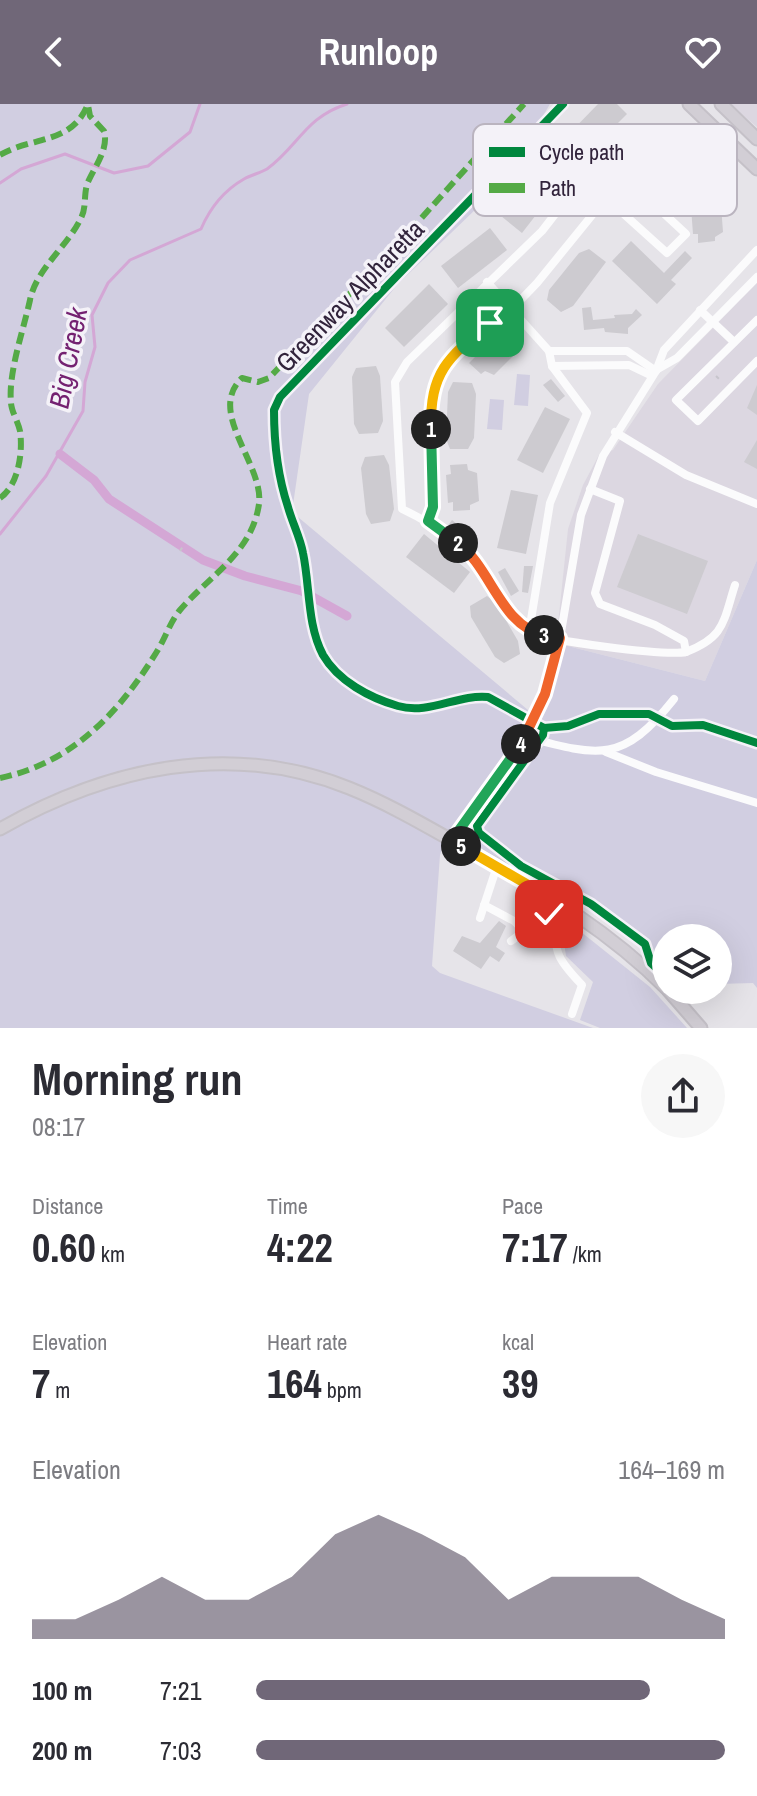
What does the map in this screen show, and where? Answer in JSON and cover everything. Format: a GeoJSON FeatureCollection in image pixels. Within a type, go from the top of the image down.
{"type":"FeatureCollection","features":[{"type":"Feature","properties":{"kind":"main road"},"geometry":{"type":"LineString","coordinates":[[689,104],[710,124]]}},
{"type":"Feature","properties":{"kind":"main road"},"geometry":{"type":"LineString","coordinates":[[721,104],[731,109],[757,139]]}},
{"type":"Feature","properties":{"kind":"main road"},"geometry":{"type":"LineString","coordinates":[[737,150],[757,169]]}},
{"type":"Feature","properties":{"kind":"main road"},"geometry":{"type":"LineString","coordinates":[[0,829],[102,781],[162,768],[255,765],[323,779],[373,799],[452,840],[561,904],[613,940],[652,975]]}},
{"type":"Feature","properties":{"kind":"main road"},"geometry":{"type":"LineString","coordinates":[[680,1004],[701,1028]]}},
{"type":"Feature","properties":{"kind":"street"},"geometry":{"type":"LineString","coordinates":[[554,216],[542,231],[407,362],[395,382],[402,509],[428,521],[467,550],[511,615],[529,632],[608,647],[674,654],[686,652],[710,642],[723,621],[735,585]]}},
{"type":"Feature","properties":{"kind":"street"},"geometry":{"type":"LineString","coordinates":[[428,521],[433,507],[431,399],[436,379],[453,353],[511,310],[591,216]]}},
{"type":"Feature","properties":{"kind":"street"},"geometry":{"type":"LineString","coordinates":[[626,216],[667,253],[686,234],[667,216]]}},
{"type":"Feature","properties":{"kind":"street"},"geometry":{"type":"LineString","coordinates":[[452,840],[526,737],[545,694],[560,638],[573,545],[590,489],[615,432],[654,373],[664,350],[757,250]]}},
{"type":"Feature","properties":{"kind":"street"},"geometry":{"type":"LineString","coordinates":[[654,373],[677,358],[757,277]]}},
{"type":"Feature","properties":{"kind":"street"},"geometry":{"type":"LineString","coordinates":[[487,282],[549,351],[552,366],[587,413],[550,503],[529,632]]}},
{"type":"Feature","properties":{"kind":"street"},"geometry":{"type":"LineString","coordinates":[[700,310],[734,342]]}},
{"type":"Feature","properties":{"kind":"street"},"geometry":{"type":"LineString","coordinates":[[757,320],[676,400],[698,421],[757,361]]}},
{"type":"Feature","properties":{"kind":"street"},"geometry":{"type":"LineString","coordinates":[[580,350],[582,367]]}},
{"type":"Feature","properties":{"kind":"street"},"geometry":{"type":"LineString","coordinates":[[549,351],[627,351],[654,373]]}},
{"type":"Feature","properties":{"kind":"street"},"geometry":{"type":"LineString","coordinates":[[627,351],[629,365]]}},
{"type":"Feature","properties":{"kind":"street"},"geometry":{"type":"LineString","coordinates":[[552,366],[629,365],[654,373]]}},
{"type":"Feature","properties":{"kind":"street"},"geometry":{"type":"LineString","coordinates":[[615,432],[686,475],[757,504]]}},
{"type":"Feature","properties":{"kind":"street"},"geometry":{"type":"LineString","coordinates":[[590,489],[620,501],[595,593],[600,604],[684,641],[686,652]]}},
{"type":"Feature","properties":{"kind":"street"},"geometry":{"type":"LineString","coordinates":[[605,752],[642,736],[674,699]]}},
{"type":"Feature","properties":{"kind":"street"},"geometry":{"type":"LineString","coordinates":[[526,737],[587,752],[605,752],[656,772],[757,803]]}},
{"type":"Feature","properties":{"kind":"street"},"geometry":{"type":"LineString","coordinates":[[480,918],[497,866]]}},
{"type":"Feature","properties":{"kind":"street"},"geometry":{"type":"LineString","coordinates":[[511,941],[561,904]]}},
{"type":"Feature","properties":{"kind":"street"},"geometry":{"type":"LineString","coordinates":[[484,905],[514,921],[525,932]]}},
{"type":"Feature","properties":{"kind":"street"},"geometry":{"type":"LineString","coordinates":[[549,914],[559,923],[555,933],[558,960],[582,985],[572,1014]]}},
{"type":"Feature","properties":{"kind":"path"},"geometry":{"type":"LineString","coordinates":[[716,376],[721,381]]}},
{"type":"Feature","properties":{"kind":"path"},"geometry":{"type":"LineString","coordinates":[[180,551],[185,543]]}},
{"type":"Feature","properties":{"kind":"path"},"geometry":{"type":"LineString","coordinates":[[538,740],[477,826],[479,833],[521,866],[591,904],[645,944],[651,963]]}},
{"type":"Feature","properties":{"kind":"shaded area"},"geometry":{"type":"Polygon","coordinates":[[[0,104],[550,104],[538,124],[473,124],[473,212],[397,285],[309,394],[292,512],[534,715],[556,643],[705,681],[757,560],[757,988],[753,983],[732,984],[732,924],[652,924],[652,956],[595,911],[446,835],[440,855],[432,966],[440,973],[593,1028],[0,1028],[0,104]]]}},
{"type":"Feature","properties":{"kind":"shaded area"},"geometry":{"type":"Polygon","coordinates":[[[730,104],[757,104],[757,127],[730,104]]]}},
{"type":"Feature","properties":{"kind":"shaded area"},"geometry":{"type":"Polygon","coordinates":[[[757,283],[757,560],[705,681],[556,643],[568,529],[583,485],[599,455],[613,450],[658,384],[757,283]]]}},
{"type":"Feature","properties":{"kind":"shaded area"},"geometry":{"type":"Polygon","coordinates":[[[517,374],[530,375],[528,406],[514,405],[517,374]]]}},
{"type":"Feature","properties":{"kind":"shaded area"},"geometry":{"type":"Polygon","coordinates":[[[490,399],[504,400],[502,430],[487,429],[490,399]]]}},
{"type":"Feature","properties":{"kind":"shaded area"},"geometry":{"type":"Polygon","coordinates":[[[571,924],[650,987],[652,1004],[665,1004],[687,1028],[600,1028],[580,1020],[593,982],[566,956],[563,936],[571,924]]]}},
{"type":"Feature","properties":{"kind":"building"},"geometry":{"type":"Polygon","coordinates":[[[598,104],[617,104],[627,114],[617,124],[579,124],[598,104]]]}},
{"type":"Feature","properties":{"kind":"building"},"geometry":{"type":"Polygon","coordinates":[[[501,216],[535,216],[522,233],[501,216]]]}},
{"type":"Feature","properties":{"kind":"building"},"geometry":{"type":"Polygon","coordinates":[[[692,216],[722,216],[723,232],[715,237],[715,241],[698,243],[698,234],[693,234],[692,216]]]}},
{"type":"Feature","properties":{"kind":"building"},"geometry":{"type":"Polygon","coordinates":[[[490,228],[507,250],[458,288],[441,266],[490,228]]]}},
{"type":"Feature","properties":{"kind":"building"},"geometry":{"type":"Polygon","coordinates":[[[631,241],[664,273],[685,251],[692,258],[671,280],[676,284],[657,304],[612,261],[631,241]]]}},
{"type":"Feature","properties":{"kind":"building"},"geometry":{"type":"Polygon","coordinates":[[[589,249],[606,262],[573,306],[561,312],[547,300],[549,290],[579,253],[589,249]]]}},
{"type":"Feature","properties":{"kind":"building"},"geometry":{"type":"Polygon","coordinates":[[[429,284],[448,304],[404,347],[385,328],[429,284]]]}},
{"type":"Feature","properties":{"kind":"building"},"geometry":{"type":"Polygon","coordinates":[[[591,307],[593,320],[632,314],[636,309],[642,315],[628,328],[628,334],[605,332],[604,328],[584,330],[582,308],[591,307]]]}},
{"type":"Feature","properties":{"kind":"building"},"geometry":{"type":"Polygon","coordinates":[[[502,330],[514,342],[510,347],[514,355],[494,375],[485,371],[481,374],[469,363],[475,357],[472,354],[492,334],[495,337],[502,330]]]}},
{"type":"Feature","properties":{"kind":"building"},"geometry":{"type":"Polygon","coordinates":[[[376,366],[380,376],[383,421],[378,433],[359,434],[354,424],[352,377],[356,368],[376,366]]]}},
{"type":"Feature","properties":{"kind":"building"},"geometry":{"type":"Polygon","coordinates":[[[551,379],[565,396],[558,402],[543,385],[551,379]]]}},
{"type":"Feature","properties":{"kind":"building"},"geometry":{"type":"Polygon","coordinates":[[[453,382],[472,383],[476,394],[474,438],[468,449],[450,449],[446,439],[448,392],[453,382]]]}},
{"type":"Feature","properties":{"kind":"building"},"geometry":{"type":"Polygon","coordinates":[[[757,385],[757,415],[747,408],[757,385]]]}},
{"type":"Feature","properties":{"kind":"building"},"geometry":{"type":"Polygon","coordinates":[[[545,407],[570,419],[543,473],[517,460],[545,407]]]}},
{"type":"Feature","properties":{"kind":"building"},"geometry":{"type":"Polygon","coordinates":[[[757,440],[757,469],[744,462],[757,440]]]}},
{"type":"Feature","properties":{"kind":"building"},"geometry":{"type":"Polygon","coordinates":[[[384,455],[389,465],[394,509],[390,521],[371,524],[366,514],[361,468],[365,457],[384,455]]]}},
{"type":"Feature","properties":{"kind":"building"},"geometry":{"type":"Polygon","coordinates":[[[467,464],[468,470],[477,473],[479,501],[470,505],[470,510],[453,511],[453,502],[448,503],[446,475],[451,474],[450,465],[467,464]]]}},
{"type":"Feature","properties":{"kind":"building"},"geometry":{"type":"Polygon","coordinates":[[[511,490],[538,495],[526,554],[497,548],[511,490]]]}},
{"type":"Feature","properties":{"kind":"building"},"geometry":{"type":"Polygon","coordinates":[[[452,520],[474,538],[469,544],[447,527],[452,520]]]}},
{"type":"Feature","properties":{"kind":"building"},"geometry":{"type":"Polygon","coordinates":[[[424,534],[470,572],[454,593],[406,557],[424,534]]]}},
{"type":"Feature","properties":{"kind":"building"},"geometry":{"type":"Polygon","coordinates":[[[638,534],[708,561],[687,614],[617,587],[638,534]]]}},
{"type":"Feature","properties":{"kind":"building"},"geometry":{"type":"Polygon","coordinates":[[[524,566],[533,566],[528,593],[522,592],[524,566]]]}},
{"type":"Feature","properties":{"kind":"building"},"geometry":{"type":"Polygon","coordinates":[[[505,568],[519,591],[511,596],[498,572],[505,568]]]}},
{"type":"Feature","properties":{"kind":"building"},"geometry":{"type":"Polygon","coordinates":[[[487,596],[496,603],[518,641],[520,654],[504,663],[495,657],[471,617],[470,606],[487,596]]]}},
{"type":"Feature","properties":{"kind":"building"},"geometry":{"type":"Polygon","coordinates":[[[499,921],[506,926],[496,947],[505,953],[499,962],[490,956],[481,969],[453,951],[462,936],[480,943],[499,921]]]}},
{"type":"Feature","properties":{"kind":"waterway"},"geometry":{"type":"LineString","coordinates":[[0,183],[21,169],[65,154],[114,173],[148,166],[190,132],[200,104]]}},
{"type":"Feature","properties":{"kind":"waterway","name":"Big Creek"},"geometry":{"type":"LineString","coordinates":[[0,534],[46,476],[83,411],[85,382],[95,347],[92,315],[108,283],[130,260],[201,229],[213,207],[230,189],[267,169],[311,124],[347,104]]}},
{"type":"Feature","properties":{"kind":"waterway"},"geometry":{"type":"LineString","coordinates":[[60,454],[94,480],[109,499],[203,560],[245,576],[302,591],[347,616]]}},
{"type":"Feature","properties":{"kind":"marked path"},"geometry":{"type":"LineString","coordinates":[[0,155],[62,133],[81,117],[88,104]]}},
{"type":"Feature","properties":{"kind":"marked path"},"geometry":{"type":"LineString","coordinates":[[506,124],[524,104]]}},
{"type":"Feature","properties":{"kind":"marked path"},"geometry":{"type":"LineString","coordinates":[[0,498],[12,485],[20,458],[20,431],[11,405],[11,390],[14,364],[33,289],[81,218],[88,182],[105,144],[104,131],[90,116],[88,105]]}},
{"type":"Feature","properties":{"kind":"marked path"},"geometry":{"type":"LineString","coordinates":[[0,778],[50,761],[71,748],[109,715],[142,675],[180,610],[228,563],[248,536],[259,504],[258,488],[230,406],[233,392],[242,378],[258,382],[269,378],[473,161]]}},
{"type":"Feature","properties":{"kind":"cycle path","name":"Greenway Alpharetta"},"geometry":{"type":"LineString","coordinates":[[544,124],[563,104]]}},
{"type":"Feature","properties":{"kind":"cycle path","name":"Greenway Alpharetta"},"geometry":{"type":"LineString","coordinates":[[473,197],[280,397],[274,410],[279,471],[303,553],[311,618],[323,655],[346,680],[366,693],[398,706],[421,708],[466,698],[488,697],[544,728],[568,726],[599,714],[649,714],[672,726],[703,725],[757,743]]}},
{"type":"Feature","properties":{"kind":"cycle path"},"geometry":{"type":"LineString","coordinates":[[544,728],[543,735],[477,826],[479,833],[521,866],[591,904],[645,944],[652,964]]}},
{"type":"Feature","properties":{"kind":"route"},"geometry":{"type":"LineString","coordinates":[[490,323],[453,353],[436,379],[431,399],[433,507],[428,521],[467,550],[491,581],[511,615],[529,632],[560,638],[545,694],[526,737],[496,783],[452,840],[561,904],[549,914]]}}]}
